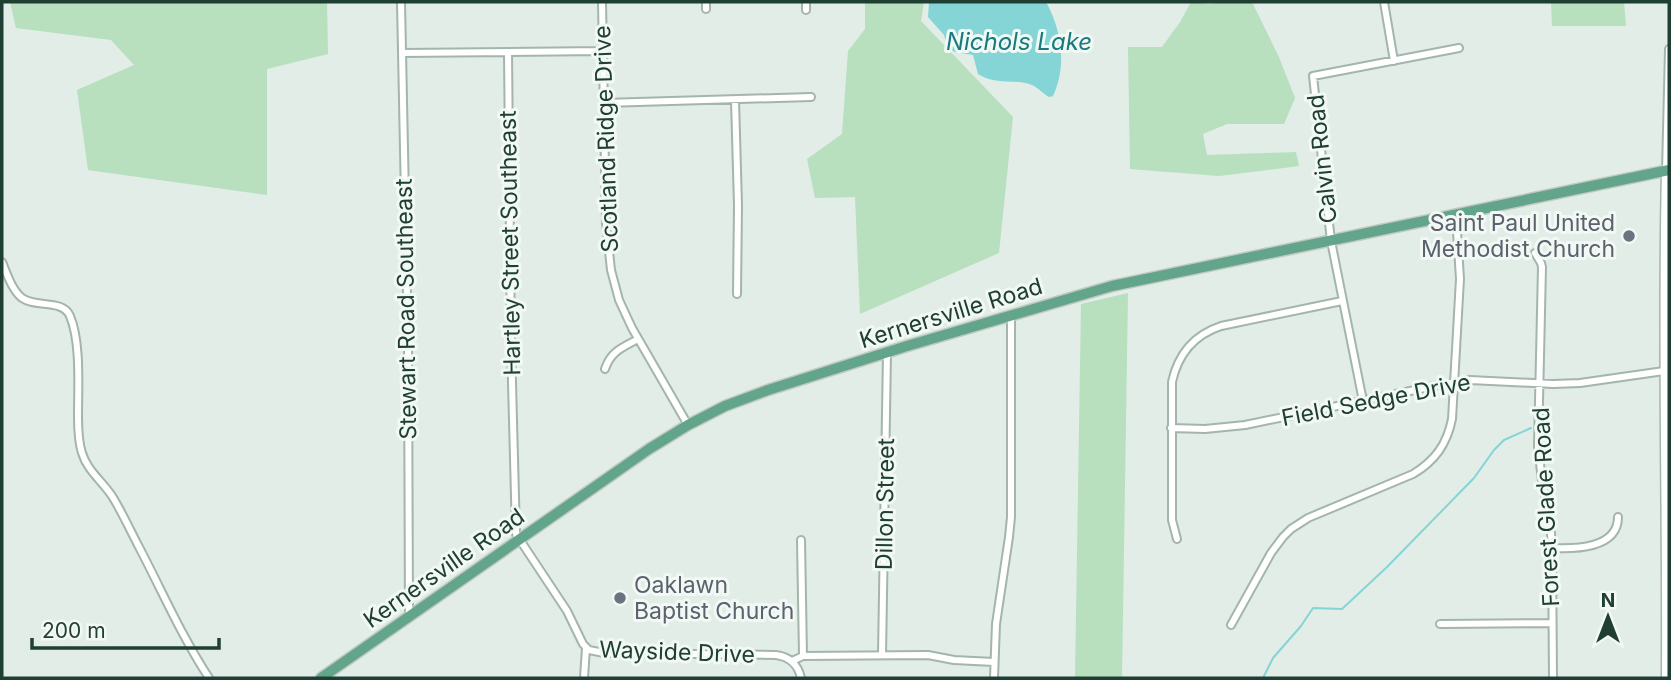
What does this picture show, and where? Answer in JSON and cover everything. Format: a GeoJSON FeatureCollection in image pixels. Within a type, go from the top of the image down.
{"type":"FeatureCollection","features":[{"type":"Feature","properties":{"kind":"main road","name":"Kernersville Road"},"geometry":{"type":"LineString","coordinates":[[321,678],[649,449],[725,406],[887,352],[1112,286],[1668,170]]}},
{"type":"Feature","properties":{"kind":"street","name":"Stewart Road Southeast"},"geometry":{"type":"LineString","coordinates":[[401,2],[408,359],[409,617]]}},
{"type":"Feature","properties":{"kind":"street","name":"Scotland Ridge Drive"},"geometry":{"type":"LineString","coordinates":[[602,2],[608,254],[620,300],[638,339],[688,425]]}},
{"type":"Feature","properties":{"kind":"street"},"geometry":{"type":"LineString","coordinates":[[806,2],[806,10]]}},
{"type":"Feature","properties":{"kind":"street"},"geometry":{"type":"LineString","coordinates":[[1384,2],[1394,61],[1459,48]]}},
{"type":"Feature","properties":{"kind":"street"},"geometry":{"type":"LineString","coordinates":[[1666,678],[1668,579],[1664,372],[1669,49]]}},
{"type":"Feature","properties":{"kind":"street"},"geometry":{"type":"LineString","coordinates":[[402,53],[603,51]]}},
{"type":"Feature","properties":{"kind":"street","name":"Hartley Street Southeast"},"geometry":{"type":"LineString","coordinates":[[508,52],[511,345],[516,534],[519,539]]}},
{"type":"Feature","properties":{"kind":"street","name":"Calvin Road"},"geometry":{"type":"LineString","coordinates":[[1363,401],[1331,241],[1313,76],[1394,61]]}},
{"type":"Feature","properties":{"kind":"street"},"geometry":{"type":"LineString","coordinates":[[604,103],[811,97]]}},
{"type":"Feature","properties":{"kind":"street"},"geometry":{"type":"LineString","coordinates":[[735,100],[737,294]]}},
{"type":"Feature","properties":{"kind":"street"},"geometry":{"type":"LineString","coordinates":[[1231,625],[1277,544],[1291,529],[1308,518],[1413,474],[1436,456],[1447,439],[1454,382],[1460,279],[1456,215]]}},
{"type":"Feature","properties":{"kind":"street","name":"Forest Glade Road"},"geometry":{"type":"LineString","coordinates":[[1535,253],[1542,267],[1538,446],[1552,548],[1553,678]]}},
{"type":"Feature","properties":{"kind":"street"},"geometry":{"type":"LineString","coordinates":[[2,262],[14,289],[22,298],[35,304],[61,307],[69,314],[74,329],[82,454],[111,496],[209,678]]}},
{"type":"Feature","properties":{"kind":"street"},"geometry":{"type":"LineString","coordinates":[[1177,538],[1172,520],[1172,382],[1182,354],[1203,333],[1221,326],[1342,301]]}},
{"type":"Feature","properties":{"kind":"street"},"geometry":{"type":"LineString","coordinates":[[994,678],[996,624],[1011,517],[1012,316]]}},
{"type":"Feature","properties":{"kind":"street"},"geometry":{"type":"LineString","coordinates":[[605,369],[608,358],[613,353],[638,339]]}},
{"type":"Feature","properties":{"kind":"street","name":"Dillon Street"},"geometry":{"type":"LineString","coordinates":[[882,655],[887,352]]}},
{"type":"Feature","properties":{"kind":"street","name":"Field Sedge Drive"},"geometry":{"type":"LineString","coordinates":[[1171,428],[1226,428],[1454,382],[1482,380],[1540,384],[1580,383],[1664,372]]}},
{"type":"Feature","properties":{"kind":"street"},"geometry":{"type":"LineString","coordinates":[[1552,548],[1576,549],[1592,546],[1613,532],[1618,517]]}},
{"type":"Feature","properties":{"kind":"street","name":"Wayside Drive"},"geometry":{"type":"LineString","coordinates":[[519,539],[558,597],[586,648],[604,653],[768,655],[792,661]]}},
{"type":"Feature","properties":{"kind":"street"},"geometry":{"type":"LineString","coordinates":[[801,540],[803,656]]}},
{"type":"Feature","properties":{"kind":"street"},"geometry":{"type":"LineString","coordinates":[[1440,624],[1552,623]]}},
{"type":"Feature","properties":{"kind":"street"},"geometry":{"type":"LineString","coordinates":[[584,678],[586,648]]}},
{"type":"Feature","properties":{"kind":"street"},"geometry":{"type":"LineString","coordinates":[[801,678],[792,661],[803,656],[928,655],[954,660],[994,662]]}},
{"type":"Feature","properties":{"kind":"green space"},"geometry":{"type":"Polygon","coordinates":[[[10,2],[327,2],[328,54],[267,69],[267,195],[88,170],[77,90],[134,65],[111,40],[16,28],[10,2]]]}},
{"type":"Feature","properties":{"kind":"green space"},"geometry":{"type":"Polygon","coordinates":[[[865,2],[924,2],[921,21],[1013,117],[999,253],[860,314],[855,197],[815,198],[807,159],[842,134],[848,51],[865,29],[865,2]]]}},
{"type":"Feature","properties":{"kind":"green space"},"geometry":{"type":"Polygon","coordinates":[[[1191,2],[1252,2],[1279,57],[1295,98],[1284,124],[1227,124],[1203,134],[1207,155],[1296,152],[1299,166],[1219,176],[1130,169],[1128,47],[1162,47],[1191,2]]]}},
{"type":"Feature","properties":{"kind":"green space"},"geometry":{"type":"Polygon","coordinates":[[[1551,2],[1624,2],[1626,26],[1552,26],[1551,2]]]}},
{"type":"Feature","properties":{"kind":"green space"},"geometry":{"type":"Polygon","coordinates":[[[1128,293],[1122,678],[1075,678],[1081,304],[1128,293]]]}},
{"type":"Feature","properties":{"kind":"water","name":"Nichols Lake"},"geometry":{"type":"Polygon","coordinates":[[[929,2],[1046,2],[1056,25],[1061,49],[1060,73],[1053,96],[1049,97],[1029,84],[991,80],[978,74],[973,55],[948,48],[944,35],[928,17],[929,2]]]}},
{"type":"Feature","properties":{"kind":"waterway"},"geometry":{"type":"LineString","coordinates":[[1543,422],[1548,419]]}},
{"type":"Feature","properties":{"kind":"waterway"},"geometry":{"type":"LineString","coordinates":[[1263,678],[1273,658],[1313,608],[1342,609],[1474,478],[1504,440],[1531,428]]}},
{"type":"Feature","properties":{"kind":"place","name":"Saint Paul United Methodist Church"},"geometry":{"type":"Point","coordinates":[1629,236]}},
{"type":"Feature","properties":{"kind":"place","name":"Oaklawn Baptist Church"},"geometry":{"type":"Point","coordinates":[620,598]}}]}
